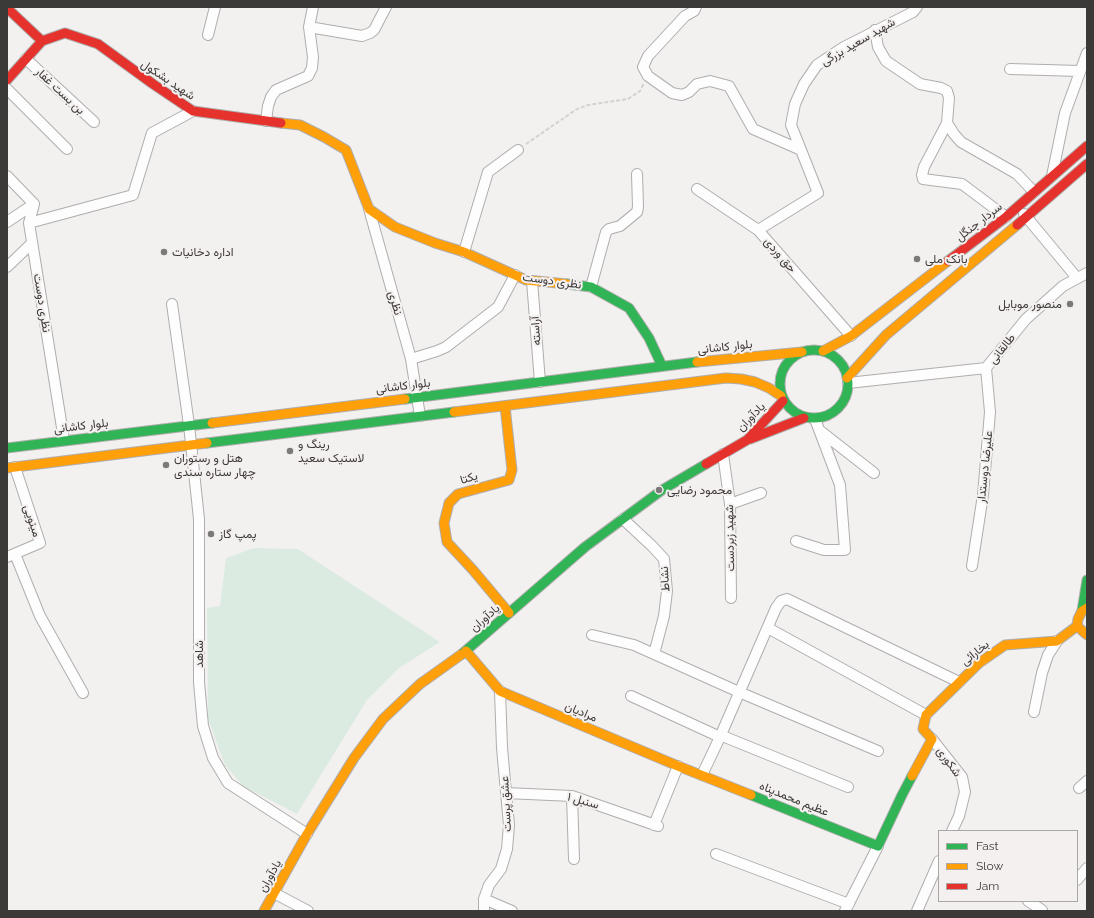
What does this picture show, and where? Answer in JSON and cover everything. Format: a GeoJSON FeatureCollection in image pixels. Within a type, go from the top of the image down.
{"type":"FeatureCollection","features":[{"type":"Feature","properties":{"kind":"main road"},"geometry":{"type":"LineString","coordinates":[[7,8],[42,41]]}},
{"type":"Feature","properties":{"kind":"main road","name":"شهید بشکول"},"geometry":{"type":"LineString","coordinates":[[9,73],[26,59],[42,41],[65,32],[98,44],[152,84],[193,111],[300,126],[324,137],[346,150],[369,209]]}},
{"type":"Feature","properties":{"kind":"main road","name":"سردار جنگل"},"geometry":{"type":"LineString","coordinates":[[823,351],[851,336],[1006,217],[1087,146]]}},
{"type":"Feature","properties":{"kind":"main road"},"geometry":{"type":"LineString","coordinates":[[848,381],[886,335],[1026,218],[1087,164]]}},
{"type":"Feature","properties":{"kind":"main road","name":"نظری دوست"},"geometry":{"type":"LineString","coordinates":[[369,209],[395,226],[434,244],[464,252],[526,280],[591,287],[630,308],[648,338],[662,366]]}},
{"type":"Feature","properties":{"kind":"main road"},"geometry":{"type":"LineString","coordinates":[[812,350],[823,351],[833,356],[841,363],[846,372],[848,381],[847,394],[842,404],[835,412],[825,417],[815,419],[804,418],[794,413],[786,406],[782,399],[779,386],[780,375],[785,365],[792,357],[802,352],[812,350]]}},
{"type":"Feature","properties":{"kind":"main road","name":"بلوار کاشانی"},"geometry":{"type":"LineString","coordinates":[[11,467],[28,455],[64,440],[662,366],[802,352]]}},
{"type":"Feature","properties":{"kind":"main road","name":"بلوار کاشانی"},"geometry":{"type":"LineString","coordinates":[[7,448],[28,455],[191,445],[726,378],[755,382],[769,388],[782,399]]}},
{"type":"Feature","properties":{"kind":"main road","name":"یادآوران"},"geometry":{"type":"LineString","coordinates":[[264,911],[307,834],[354,758],[383,719],[420,684],[466,651],[585,547],[662,490],[747,440],[782,399]]}},
{"type":"Feature","properties":{"kind":"main road","name":"یکتا"},"geometry":{"type":"LineString","coordinates":[[505,406],[512,470],[509,480],[458,494],[449,503],[444,523],[447,542],[509,613]]}},
{"type":"Feature","properties":{"kind":"main road"},"geometry":{"type":"LineString","coordinates":[[747,440],[804,418]]}},
{"type":"Feature","properties":{"kind":"main road"},"geometry":{"type":"LineString","coordinates":[[1057,641],[1077,626],[1078,619],[1084,609],[1087,580]]}},
{"type":"Feature","properties":{"kind":"main road"},"geometry":{"type":"LineString","coordinates":[[1077,626],[1087,635]]}},
{"type":"Feature","properties":{"kind":"main road","name":"بخارائی"},"geometry":{"type":"LineString","coordinates":[[926,715],[979,663],[1005,645],[1057,641]]}},
{"type":"Feature","properties":{"kind":"main road","name":"مرادیان"},"geometry":{"type":"LineString","coordinates":[[466,651],[500,691],[702,775]]}},
{"type":"Feature","properties":{"kind":"main road"},"geometry":{"type":"LineString","coordinates":[[878,846],[902,795],[932,739],[923,729],[926,715]]}},
{"type":"Feature","properties":{"kind":"main road","name":"عظیم محمدپناه"},"geometry":{"type":"LineString","coordinates":[[702,775],[878,846]]}},
{"type":"Feature","properties":{"kind":"street"},"geometry":{"type":"LineString","coordinates":[[208,35],[215,7]]}},
{"type":"Feature","properties":{"kind":"street"},"geometry":{"type":"LineString","coordinates":[[266,121],[268,106],[271,97],[276,90],[308,76],[312,68],[313,57],[310,27],[313,7]]}},
{"type":"Feature","properties":{"kind":"street"},"geometry":{"type":"LineString","coordinates":[[310,27],[362,36],[374,30],[386,7]]}},
{"type":"Feature","properties":{"kind":"street"},"geometry":{"type":"LineString","coordinates":[[696,7],[694,11],[685,16],[648,56],[643,67],[648,76],[672,93],[682,95],[689,92],[697,84],[710,81],[728,86],[753,130],[801,150]]}},
{"type":"Feature","properties":{"kind":"street","name":"شهید سعید بزرگی"},"geometry":{"type":"LineString","coordinates":[[758,230],[818,194],[791,125],[795,104],[804,84],[817,65],[844,47],[913,12],[917,7]]}},
{"type":"Feature","properties":{"kind":"street"},"geometry":{"type":"LineString","coordinates":[[875,30],[878,47],[886,61],[920,84],[941,88],[947,91],[949,98],[947,123],[924,167],[922,175],[923,179],[962,184],[1006,217]]}},
{"type":"Feature","properties":{"kind":"street"},"geometry":{"type":"LineString","coordinates":[[1052,176],[1065,113],[1087,53]]}},
{"type":"Feature","properties":{"kind":"street","name":"بن بست غفار"},"geometry":{"type":"LineString","coordinates":[[26,59],[94,122]]}},
{"type":"Feature","properties":{"kind":"street"},"geometry":{"type":"LineString","coordinates":[[1010,69],[1080,71]]}},
{"type":"Feature","properties":{"kind":"street"},"geometry":{"type":"LineString","coordinates":[[7,90],[67,149]]}},
{"type":"Feature","properties":{"kind":"street"},"geometry":{"type":"LineString","coordinates":[[29,223],[133,194],[152,133],[193,111]]}},
{"type":"Feature","properties":{"kind":"street"},"geometry":{"type":"LineString","coordinates":[[947,123],[954,134],[962,142],[1017,174],[1034,192]]}},
{"type":"Feature","properties":{"kind":"street"},"geometry":{"type":"LineString","coordinates":[[464,252],[488,172],[518,150]]}},
{"type":"Feature","properties":{"kind":"street"},"geometry":{"type":"LineString","coordinates":[[591,287],[606,232],[609,229],[620,226],[636,212],[638,207],[637,174]]}},
{"type":"Feature","properties":{"kind":"street"},"geometry":{"type":"LineString","coordinates":[[7,176],[34,204],[7,222]]}},
{"type":"Feature","properties":{"kind":"street","name":"حق وردی"},"geometry":{"type":"LineString","coordinates":[[697,189],[758,230],[851,336]]}},
{"type":"Feature","properties":{"kind":"street","name":"نظری دوست"},"geometry":{"type":"LineString","coordinates":[[34,204],[29,223],[64,440]]}},
{"type":"Feature","properties":{"kind":"street"},"geometry":{"type":"LineString","coordinates":[[1017,206],[1077,278]]}},
{"type":"Feature","properties":{"kind":"street","name":"نظری"},"geometry":{"type":"LineString","coordinates":[[369,209],[411,359],[420,416]]}},
{"type":"Feature","properties":{"kind":"street"},"geometry":{"type":"LineString","coordinates":[[7,267],[32,243]]}},
{"type":"Feature","properties":{"kind":"street","name":"طالقانی"},"geometry":{"type":"LineString","coordinates":[[848,381],[986,368],[1026,319],[1063,286],[1087,273]]}},
{"type":"Feature","properties":{"kind":"street"},"geometry":{"type":"LineString","coordinates":[[411,359],[446,347],[498,307],[515,276]]}},
{"type":"Feature","properties":{"kind":"street","name":"آراسته"},"geometry":{"type":"LineString","coordinates":[[532,281],[540,382]]}},
{"type":"Feature","properties":{"kind":"street","name":"شاهد"},"geometry":{"type":"LineString","coordinates":[[172,304],[189,425],[199,519],[199,682],[203,726],[213,758],[228,783],[307,834]]}},
{"type":"Feature","properties":{"kind":"street","name":"علیرضا دوستدار"},"geometry":{"type":"LineString","coordinates":[[972,566],[983,495],[990,412],[986,368]]}},
{"type":"Feature","properties":{"kind":"street"},"geometry":{"type":"LineString","coordinates":[[796,541],[824,550],[845,550],[840,485],[815,419]]}},
{"type":"Feature","properties":{"kind":"street"},"geometry":{"type":"LineString","coordinates":[[819,430],[874,473]]}},
{"type":"Feature","properties":{"kind":"street","name":"شهید زبردست"},"geometry":{"type":"LineString","coordinates":[[723,454],[730,504],[731,598]]}},
{"type":"Feature","properties":{"kind":"street","name":"مینویی"},"geometry":{"type":"LineString","coordinates":[[11,467],[40,543],[11,555]]}},
{"type":"Feature","properties":{"kind":"street"},"geometry":{"type":"LineString","coordinates":[[730,504],[761,493]]}},
{"type":"Feature","properties":{"kind":"street","name":"نشاط"},"geometry":{"type":"LineString","coordinates":[[623,519],[664,559],[667,591],[664,616],[654,654]]}},
{"type":"Feature","properties":{"kind":"street"},"geometry":{"type":"LineString","coordinates":[[11,555],[40,616],[83,692]]}},
{"type":"Feature","properties":{"kind":"street"},"geometry":{"type":"LineString","coordinates":[[702,775],[776,608],[781,601],[787,599],[959,682]]}},
{"type":"Feature","properties":{"kind":"street"},"geometry":{"type":"LineString","coordinates":[[768,628],[926,715]]}},
{"type":"Feature","properties":{"kind":"street"},"geometry":{"type":"LineString","coordinates":[[592,635],[634,646],[654,654],[878,751]]}},
{"type":"Feature","properties":{"kind":"street"},"geometry":{"type":"LineString","coordinates":[[1034,712],[1042,674],[1048,655],[1057,641]]}},
{"type":"Feature","properties":{"kind":"street","name":"عشق پرست"},"geometry":{"type":"LineString","coordinates":[[484,911],[484,899],[489,885],[501,869],[507,849],[509,825],[502,748],[500,691]]}},
{"type":"Feature","properties":{"kind":"street"},"geometry":{"type":"LineString","coordinates":[[630,696],[720,736],[848,787]]}},
{"type":"Feature","properties":{"kind":"street","name":"شکوری"},"geometry":{"type":"LineString","coordinates":[[932,739],[962,776],[965,792],[959,816],[952,830]]}},
{"type":"Feature","properties":{"kind":"street","name":"سنبل ۱"},"geometry":{"type":"LineString","coordinates":[[506,793],[572,796],[656,826],[678,766]]}},
{"type":"Feature","properties":{"kind":"street"},"geometry":{"type":"LineString","coordinates":[[1079,788],[1087,781]]}},
{"type":"Feature","properties":{"kind":"street"},"geometry":{"type":"LineString","coordinates":[[572,796],[574,859]]}},
{"type":"Feature","properties":{"kind":"street"},"geometry":{"type":"LineString","coordinates":[[716,854],[847,907],[878,846]]}},
{"type":"Feature","properties":{"kind":"street"},"geometry":{"type":"LineString","coordinates":[[917,911],[938,866]]}},
{"type":"Feature","properties":{"kind":"street"},"geometry":{"type":"LineString","coordinates":[[1078,879],[1087,868]]}},
{"type":"Feature","properties":{"kind":"street"},"geometry":{"type":"LineString","coordinates":[[274,893],[308,911]]}},
{"type":"Feature","properties":{"kind":"street"},"geometry":{"type":"LineString","coordinates":[[484,899],[512,911]]}},
{"type":"Feature","properties":{"kind":"street"},"geometry":{"type":"LineString","coordinates":[[1030,902],[1042,910]]}},
{"type":"Feature","properties":{"kind":"path"},"geometry":{"type":"LineString","coordinates":[[518,150],[577,109],[588,105],[628,99],[640,91],[648,76]]}},
{"type":"Feature","properties":{"kind":"shaded area"},"geometry":{"type":"Polygon","coordinates":[[[254,548],[298,549],[440,642],[399,668],[367,700],[297,814],[243,786],[225,765],[208,719],[207,608],[220,606],[226,558],[254,548]]]}},
{"type":"Feature","properties":{"kind":"traffic: fast"},"geometry":{"type":"LineString","coordinates":[[567,284],[591,287],[629,308],[649,338],[662,366]]}},
{"type":"Feature","properties":{"kind":"traffic: fast"},"geometry":{"type":"LineString","coordinates":[[807,350],[821,350],[833,355],[843,365],[848,377],[848,384],[848,391],[843,403],[833,413],[821,418],[807,418],[795,413],[785,403],[780,391],[780,377],[785,365],[795,355],[807,350]]}},
{"type":"Feature","properties":{"kind":"traffic: fast"},"geometry":{"type":"LineString","coordinates":[[405,399],[697,362]]}},
{"type":"Feature","properties":{"kind":"traffic: fast"},"geometry":{"type":"LineString","coordinates":[[207,443],[454,412]]}},
{"type":"Feature","properties":{"kind":"traffic: fast"},"geometry":{"type":"LineString","coordinates":[[7,448],[212,423]]}},
{"type":"Feature","properties":{"kind":"traffic: fast"},"geometry":{"type":"LineString","coordinates":[[462,654],[585,547],[662,490],[706,464]]}},
{"type":"Feature","properties":{"kind":"traffic: fast"},"geometry":{"type":"LineString","coordinates":[[1082,611],[1087,580]]}},
{"type":"Feature","properties":{"kind":"traffic: fast"},"geometry":{"type":"LineString","coordinates":[[751,795],[878,846],[912,776]]}},
{"type":"Feature","properties":{"kind":"traffic: slow"},"geometry":{"type":"LineString","coordinates":[[281,123],[300,125],[346,150],[369,209],[395,227],[435,243],[464,252],[526,280],[567,284]]}},
{"type":"Feature","properties":{"kind":"traffic: slow"},"geometry":{"type":"LineString","coordinates":[[847,378],[886,335],[1017,225]]}},
{"type":"Feature","properties":{"kind":"traffic: slow"},"geometry":{"type":"LineString","coordinates":[[823,351],[851,336],[948,261]]}},
{"type":"Feature","properties":{"kind":"traffic: slow"},"geometry":{"type":"LineString","coordinates":[[697,362],[802,352]]}},
{"type":"Feature","properties":{"kind":"traffic: slow"},"geometry":{"type":"LineString","coordinates":[[454,412],[726,378],[755,382],[769,388],[781,396]]}},
{"type":"Feature","properties":{"kind":"traffic: slow"},"geometry":{"type":"LineString","coordinates":[[212,423],[405,399]]}},
{"type":"Feature","properties":{"kind":"traffic: slow"},"geometry":{"type":"LineString","coordinates":[[505,406],[512,470],[509,480],[458,494],[449,503],[444,523],[447,542],[509,613]]}},
{"type":"Feature","properties":{"kind":"traffic: slow"},"geometry":{"type":"LineString","coordinates":[[7,468],[207,443]]}},
{"type":"Feature","properties":{"kind":"traffic: slow"},"geometry":{"type":"LineString","coordinates":[[1087,608],[1082,611],[1078,619],[1077,626],[1087,635]]}},
{"type":"Feature","properties":{"kind":"traffic: slow"},"geometry":{"type":"LineString","coordinates":[[912,776],[932,739],[923,729],[926,715],[979,663],[1005,645],[1057,641],[1077,626]]}},
{"type":"Feature","properties":{"kind":"traffic: slow"},"geometry":{"type":"LineString","coordinates":[[466,651],[500,691],[751,795]]}},
{"type":"Feature","properties":{"kind":"traffic: slow"},"geometry":{"type":"LineString","coordinates":[[264,911],[307,834],[354,758],[383,719],[420,684],[462,654]]}},
{"type":"Feature","properties":{"kind":"traffic: jam"},"geometry":{"type":"LineString","coordinates":[[7,8],[42,41]]}},
{"type":"Feature","properties":{"kind":"traffic: jam"},"geometry":{"type":"LineString","coordinates":[[7,80],[42,41],[65,33],[98,44],[193,111],[281,123]]}},
{"type":"Feature","properties":{"kind":"traffic: jam"},"geometry":{"type":"LineString","coordinates":[[948,261],[1006,217],[1087,146]]}},
{"type":"Feature","properties":{"kind":"traffic: jam"},"geometry":{"type":"LineString","coordinates":[[1017,225],[1087,164]]}},
{"type":"Feature","properties":{"kind":"traffic: jam"},"geometry":{"type":"LineString","coordinates":[[706,464],[747,440],[783,401]]}},
{"type":"Feature","properties":{"kind":"traffic: jam"},"geometry":{"type":"LineString","coordinates":[[750,439],[804,418]]}},
{"type":"Feature","properties":{"kind":"place","name":"اداره دخانیات"},"geometry":{"type":"Point","coordinates":[164,252]}},
{"type":"Feature","properties":{"kind":"place","name":"بانک ملی"},"geometry":{"type":"Point","coordinates":[917,259]}},
{"type":"Feature","properties":{"kind":"place","name":"منصور موبایل"},"geometry":{"type":"Point","coordinates":[1070,304]}},
{"type":"Feature","properties":{"kind":"place","name":"رینگ و لاستیک سعید"},"geometry":{"type":"Point","coordinates":[290,451]}},
{"type":"Feature","properties":{"kind":"place","name":"هتل و رستوران چهار ستاره سندی"},"geometry":{"type":"Point","coordinates":[166,465]}},
{"type":"Feature","properties":{"kind":"place","name":"محمود رضایی"},"geometry":{"type":"Point","coordinates":[659,490]}},
{"type":"Feature","properties":{"kind":"place","name":"پمپ گاز"},"geometry":{"type":"Point","coordinates":[211,534]}}]}
